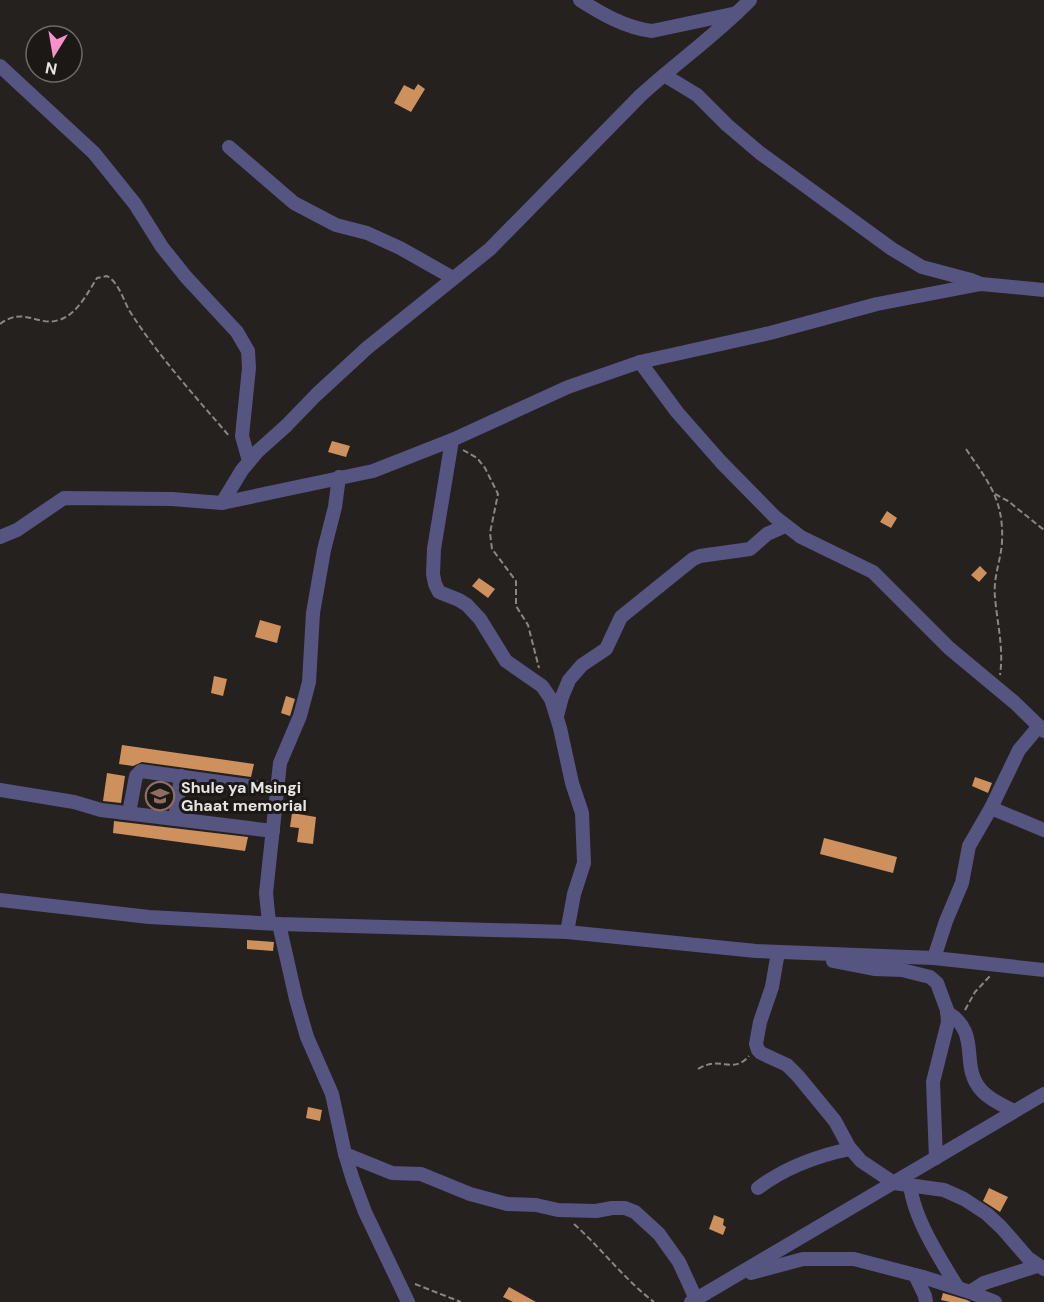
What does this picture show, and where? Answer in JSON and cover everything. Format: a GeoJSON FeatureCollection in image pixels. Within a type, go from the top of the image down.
{"type":"FeatureCollection","features":[{"type":"Feature","properties":{"kind":"street"},"geometry":{"type":"LineString","coordinates":[[580,0],[615,20],[641,30],[652,31],[737,13]]}},
{"type":"Feature","properties":{"kind":"street"},"geometry":{"type":"LineString","coordinates":[[222,503],[248,458],[366,348],[490,249],[551,185],[664,75],[750,0]]}},
{"type":"Feature","properties":{"kind":"street"},"geometry":{"type":"LineString","coordinates":[[0,66],[94,153],[135,204],[162,247],[244,342],[248,351],[249,368],[242,436],[248,458]]}},
{"type":"Feature","properties":{"kind":"street"},"geometry":{"type":"LineString","coordinates":[[664,75],[697,95],[760,153],[892,249],[922,267],[981,284]]}},
{"type":"Feature","properties":{"kind":"street"},"geometry":{"type":"LineString","coordinates":[[229,147],[294,203],[336,225],[367,233],[393,244],[453,278]]}},
{"type":"Feature","properties":{"kind":"street"},"geometry":{"type":"LineString","coordinates":[[0,537],[17,530],[64,498],[172,499],[222,503],[372,471],[451,444],[568,387],[640,362],[770,333],[877,304],[981,284],[1044,290]]}},
{"type":"Feature","properties":{"kind":"street"},"geometry":{"type":"LineString","coordinates":[[640,362],[662,394],[721,462],[785,526],[801,537],[873,572],[949,648],[1039,727]]}},
{"type":"Feature","properties":{"kind":"street"},"geometry":{"type":"LineString","coordinates":[[451,444],[434,549],[435,584],[439,592],[459,600],[474,612],[506,661],[542,686],[551,699],[557,716],[569,773],[582,813],[584,863],[574,894],[567,932]]}},
{"type":"Feature","properties":{"kind":"street"},"geometry":{"type":"LineString","coordinates":[[339,477],[313,613],[309,682],[300,716],[280,763],[266,893],[307,1037],[332,1094],[345,1154],[365,1212],[408,1302]]}},
{"type":"Feature","properties":{"kind":"street"},"geometry":{"type":"LineString","coordinates":[[557,716],[569,680],[582,665],[606,649],[611,642],[617,623],[626,613],[693,559],[750,549],[767,534],[785,526]]}},
{"type":"Feature","properties":{"kind":"street"},"geometry":{"type":"LineString","coordinates":[[934,958],[962,883],[969,846],[991,808],[1019,750],[1039,727],[1044,711]]}},
{"type":"Feature","properties":{"kind":"street"},"geometry":{"type":"LineString","coordinates":[[129,813],[139,771],[277,790]]}},
{"type":"Feature","properties":{"kind":"street"},"geometry":{"type":"LineString","coordinates":[[175,819],[181,776]]}},
{"type":"Feature","properties":{"kind":"street"},"geometry":{"type":"LineString","coordinates":[[0,790],[74,802],[100,810],[273,831]]}},
{"type":"Feature","properties":{"kind":"street"},"geometry":{"type":"LineString","coordinates":[[991,808],[1044,831]]}},
{"type":"Feature","properties":{"kind":"street"},"geometry":{"type":"LineString","coordinates":[[0,900],[149,917],[274,924],[567,932],[778,952],[934,958],[1044,970]]}},
{"type":"Feature","properties":{"kind":"street"},"geometry":{"type":"LineString","coordinates":[[778,952],[772,987],[760,1022],[757,1047],[761,1053],[787,1065],[798,1076],[835,1121],[850,1149],[861,1161],[894,1183],[944,1190],[964,1199],[994,1220],[1028,1258],[1041,1267]]}},
{"type":"Feature","properties":{"kind":"street"},"geometry":{"type":"LineString","coordinates":[[811,954],[845,964],[874,969],[902,970],[930,977],[937,983],[948,1012],[948,1022],[933,1082],[936,1158]]}},
{"type":"Feature","properties":{"kind":"street"},"geometry":{"type":"LineString","coordinates":[[948,1012],[959,1020],[967,1034],[970,1066],[975,1081],[982,1091],[1014,1111]]}},
{"type":"Feature","properties":{"kind":"street"},"geometry":{"type":"LineString","coordinates":[[345,1154],[392,1173],[421,1174],[470,1194],[507,1204],[536,1205],[558,1210],[596,1211],[619,1208],[634,1212],[659,1234],[671,1249],[694,1300],[1044,1094]]}},
{"type":"Feature","properties":{"kind":"street"},"geometry":{"type":"LineString","coordinates":[[758,1188],[792,1166],[822,1154],[850,1149]]}},
{"type":"Feature","properties":{"kind":"street"},"geometry":{"type":"LineString","coordinates":[[910,1185],[911,1199],[924,1229],[964,1290]]}},
{"type":"Feature","properties":{"kind":"street"},"geometry":{"type":"LineString","coordinates":[[730,1279],[803,1259],[854,1259],[915,1275],[995,1302]]}},
{"type":"Feature","properties":{"kind":"street"},"geometry":{"type":"LineString","coordinates":[[964,1290],[1041,1267]]}},
{"type":"Feature","properties":{"kind":"street"},"geometry":{"type":"LineString","coordinates":[[915,1275],[926,1302]]}},
{"type":"Feature","properties":{"kind":"path"},"geometry":{"type":"LineString","coordinates":[[0,324],[15,315],[52,321],[60,320],[75,309],[97,278],[107,276],[115,282],[135,320],[163,358],[248,458]]}},
{"type":"Feature","properties":{"kind":"path"},"geometry":{"type":"LineString","coordinates":[[451,444],[477,458],[494,483],[498,494],[490,533],[492,549],[516,581],[516,606],[528,625],[542,686]]}},
{"type":"Feature","properties":{"kind":"path"},"geometry":{"type":"LineString","coordinates":[[966,449],[995,494],[1000,506],[1002,541],[994,579],[1001,640],[998,690]]}},
{"type":"Feature","properties":{"kind":"path"},"geometry":{"type":"LineString","coordinates":[[995,494],[1008,501],[1044,530]]}},
{"type":"Feature","properties":{"kind":"path"},"geometry":{"type":"LineString","coordinates":[[959,1020],[975,992],[988,978],[993,973],[1011,967]]}},
{"type":"Feature","properties":{"kind":"path"},"geometry":{"type":"LineString","coordinates":[[698,1069],[710,1062],[743,1064],[757,1047]]}},
{"type":"Feature","properties":{"kind":"path"},"geometry":{"type":"LineString","coordinates":[[558,1210],[601,1249],[634,1286],[654,1302]]}},
{"type":"Feature","properties":{"kind":"path"},"geometry":{"type":"LineString","coordinates":[[398,1279],[461,1302]]}},
{"type":"Feature","properties":{"kind":"building"},"geometry":{"type":"Polygon","coordinates":[[[418,84],[425,89],[411,112],[394,103],[404,85],[414,90],[418,84]]]}},
{"type":"Feature","properties":{"kind":"building"},"geometry":{"type":"Polygon","coordinates":[[[332,441],[350,446],[346,457],[328,452],[332,441]]]}},
{"type":"Feature","properties":{"kind":"building"},"geometry":{"type":"Polygon","coordinates":[[[887,511],[897,518],[891,528],[880,522],[887,511]]]}},
{"type":"Feature","properties":{"kind":"building"},"geometry":{"type":"Polygon","coordinates":[[[980,566],[987,573],[979,582],[971,575],[980,566]]]}},
{"type":"Feature","properties":{"kind":"building"},"geometry":{"type":"Polygon","coordinates":[[[479,578],[495,589],[488,598],[472,586],[479,578]]]}},
{"type":"Feature","properties":{"kind":"building"},"geometry":{"type":"Polygon","coordinates":[[[260,620],[281,626],[277,643],[255,637],[260,620]]]}},
{"type":"Feature","properties":{"kind":"building"},"geometry":{"type":"Polygon","coordinates":[[[214,676],[227,679],[223,696],[211,693],[214,676]]]}},
{"type":"Feature","properties":{"kind":"building"},"geometry":{"type":"Polygon","coordinates":[[[286,696],[295,699],[290,716],[281,713],[286,696]]]}},
{"type":"Feature","properties":{"kind":"building"},"geometry":{"type":"Polygon","coordinates":[[[122,745],[254,764],[251,777],[142,762],[133,766],[119,764],[122,745]]]}},
{"type":"Feature","properties":{"kind":"building"},"geometry":{"type":"Polygon","coordinates":[[[107,773],[125,776],[121,803],[103,801],[107,773]]]}},
{"type":"Feature","properties":{"kind":"building"},"geometry":{"type":"Polygon","coordinates":[[[975,777],[992,783],[988,793],[972,786],[975,777]]]}},
{"type":"Feature","properties":{"kind":"building"},"geometry":{"type":"Polygon","coordinates":[[[292,813],[316,817],[313,844],[297,842],[299,828],[290,827],[292,813]]]}},
{"type":"Feature","properties":{"kind":"building"},"geometry":{"type":"Polygon","coordinates":[[[114,821],[248,837],[245,851],[113,833],[114,821]]]}},
{"type":"Feature","properties":{"kind":"building"},"geometry":{"type":"Polygon","coordinates":[[[824,838],[897,857],[893,873],[820,854],[824,838]]]}},
{"type":"Feature","properties":{"kind":"building"},"geometry":{"type":"Polygon","coordinates":[[[247,940],[274,942],[273,951],[247,949],[247,940]]]}},
{"type":"Feature","properties":{"kind":"building"},"geometry":{"type":"Polygon","coordinates":[[[308,1107],[322,1110],[320,1121],[306,1118],[308,1107]]]}},
{"type":"Feature","properties":{"kind":"building"},"geometry":{"type":"Polygon","coordinates":[[[989,1188],[1008,1197],[1000,1212],[983,1201],[989,1188]]]}},
{"type":"Feature","properties":{"kind":"building"},"geometry":{"type":"Polygon","coordinates":[[[714,1215],[724,1219],[723,1225],[726,1227],[723,1235],[709,1229],[714,1215]]]}},
{"type":"Feature","properties":{"kind":"building"},"geometry":{"type":"Polygon","coordinates":[[[509,1287],[536,1302],[513,1302],[503,1297],[509,1287]]]}},
{"type":"Feature","properties":{"kind":"building"},"geometry":{"type":"Polygon","coordinates":[[[943,1293],[967,1300],[971,1302],[941,1300],[943,1293]]]}},
{"type":"Feature","properties":{"kind":"place","name":"Shule ya Msingi Ghaat memorial"},"geometry":{"type":"Point","coordinates":[160,796]}}]}
